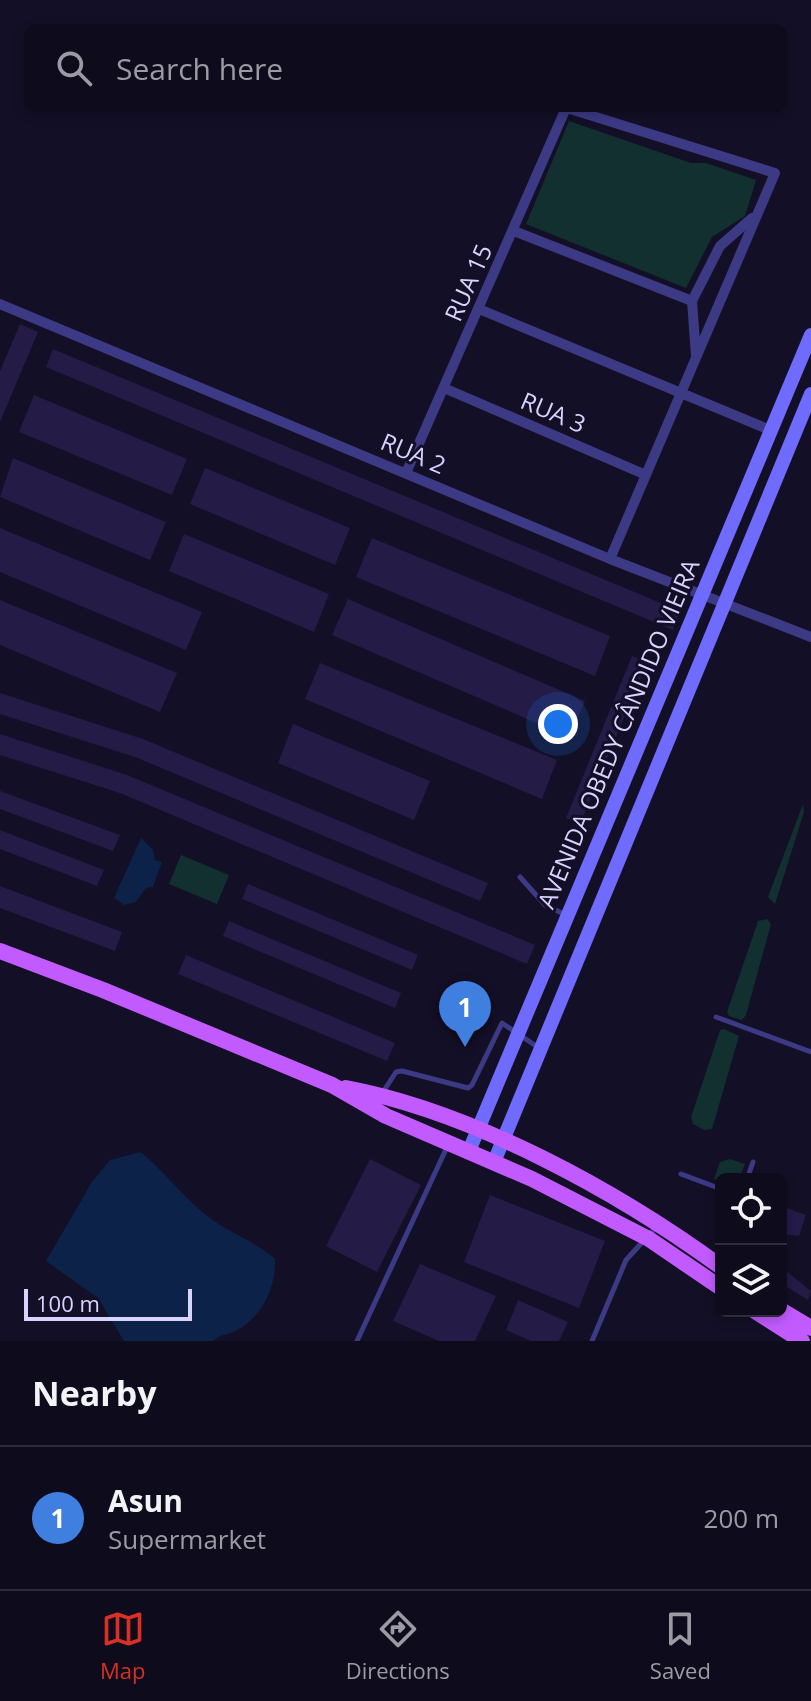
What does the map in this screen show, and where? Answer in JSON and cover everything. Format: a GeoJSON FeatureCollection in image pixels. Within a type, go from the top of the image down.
{"type":"FeatureCollection","features":[{"type":"Feature","properties":{"kind":"main road","name":"AVENIDA OBEDY CÂNDIDO VIEIRA"},"geometry":{"type":"LineString","coordinates":[[469,1151],[811,335]]}},
{"type":"Feature","properties":{"kind":"main road","name":"AVENIDA OBEDY CÂNDIDO VIEIRA"},"geometry":{"type":"LineString","coordinates":[[494,1162],[811,394]]}},
{"type":"Feature","properties":{"kind":"main road"},"geometry":{"type":"LineString","coordinates":[[577,892],[600,902]]}},
{"type":"Feature","properties":{"kind":"main road"},"geometry":{"type":"LineString","coordinates":[[0,951],[332,1085],[386,1116],[494,1162],[649,1239],[715,1284]]}},
{"type":"Feature","properties":{"kind":"main road"},"geometry":{"type":"LineString","coordinates":[[332,1085],[382,1095],[478,1129],[659,1223],[715,1263]]}},
{"type":"Feature","properties":{"kind":"main road"},"geometry":{"type":"LineString","coordinates":[[449,1142],[478,1129]]}},
{"type":"Feature","properties":{"kind":"main road"},"geometry":{"type":"LineString","coordinates":[[787,1316],[807,1334]]}},
{"type":"Feature","properties":{"kind":"main road"},"geometry":{"type":"LineString","coordinates":[[769,1317],[807,1334]]}},
{"type":"Feature","properties":{"kind":"street","name":"RUA 15"},"geometry":{"type":"LineString","coordinates":[[406,473],[564,112]]}},
{"type":"Feature","properties":{"kind":"street"},"geometry":{"type":"LineString","coordinates":[[579,112],[775,173],[610,559]]}},
{"type":"Feature","properties":{"kind":"street"},"geometry":{"type":"LineString","coordinates":[[696,358],[692,301],[720,246],[757,214]]}},
{"type":"Feature","properties":{"kind":"street"},"geometry":{"type":"LineString","coordinates":[[514,231],[692,301]]}},
{"type":"Feature","properties":{"kind":"street","name":"RUA 2"},"geometry":{"type":"LineString","coordinates":[[1,308],[700,596],[811,637]]}},
{"type":"Feature","properties":{"kind":"street"},"geometry":{"type":"LineString","coordinates":[[479,309],[770,430]]}},
{"type":"Feature","properties":{"kind":"street","name":"RUA 3"},"geometry":{"type":"LineString","coordinates":[[444,388],[646,475]]}},
{"type":"Feature","properties":{"kind":"lane"},"geometry":{"type":"LineString","coordinates":[[520,877],[545,905],[567,915]]}},
{"type":"Feature","properties":{"kind":"lane"},"geometry":{"type":"LineString","coordinates":[[716,1017],[811,1052]]}},
{"type":"Feature","properties":{"kind":"lane"},"geometry":{"type":"LineString","coordinates":[[382,1095],[396,1072],[402,1071],[468,1088],[499,1024],[540,1049]]}},
{"type":"Feature","properties":{"kind":"lane"},"geometry":{"type":"LineString","coordinates":[[357,1341],[449,1142]]}},
{"type":"Feature","properties":{"kind":"lane"},"geometry":{"type":"LineString","coordinates":[[749,1173],[753,1162]]}},
{"type":"Feature","properties":{"kind":"lane"},"geometry":{"type":"LineString","coordinates":[[681,1174],[715,1187]]}},
{"type":"Feature","properties":{"kind":"lane"},"geometry":{"type":"LineString","coordinates":[[592,1341],[626,1260],[649,1239],[659,1223]]}},
{"type":"Feature","properties":{"kind":"green space"},"geometry":{"type":"Polygon","coordinates":[[[569,121],[691,163],[706,163],[756,180],[745,216],[712,237],[686,288],[526,224],[569,121]]]}},
{"type":"Feature","properties":{"kind":"green space"},"geometry":{"type":"Polygon","coordinates":[[[803,804],[804,812],[775,904],[768,897],[803,804]]]}},
{"type":"Feature","properties":{"kind":"green space"},"geometry":{"type":"Polygon","coordinates":[[[181,855],[229,875],[217,904],[169,884],[181,855]]]}},
{"type":"Feature","properties":{"kind":"green space"},"geometry":{"type":"Polygon","coordinates":[[[767,919],[771,924],[746,1015],[742,1020],[729,1016],[727,1012],[758,921],[767,919]]]}},
{"type":"Feature","properties":{"kind":"green space"},"geometry":{"type":"Polygon","coordinates":[[[720,1030],[739,1036],[712,1129],[704,1130],[693,1124],[691,1117],[720,1030]]]}},
{"type":"Feature","properties":{"kind":"green space"},"geometry":{"type":"Polygon","coordinates":[[[730,1159],[745,1164],[741,1173],[716,1173],[720,1162],[730,1159]]]}},
{"type":"Feature","properties":{"kind":"water"},"geometry":{"type":"Polygon","coordinates":[[[141,838],[153,850],[155,860],[162,862],[153,887],[146,888],[136,902],[124,905],[114,898],[141,838]]]}},
{"type":"Feature","properties":{"kind":"water"},"geometry":{"type":"Polygon","coordinates":[[[141,1152],[206,1215],[275,1259],[273,1280],[266,1300],[254,1317],[236,1331],[213,1341],[124,1341],[98,1298],[46,1261],[92,1182],[110,1160],[141,1152]]]}},
{"type":"Feature","properties":{"kind":"building"},"geometry":{"type":"Polygon","coordinates":[[[20,324],[38,332],[0,422],[0,371],[20,324]]]}},
{"type":"Feature","properties":{"kind":"building"},"geometry":{"type":"Polygon","coordinates":[[[53,349],[680,611],[673,630],[46,367],[53,349]]]}},
{"type":"Feature","properties":{"kind":"building"},"geometry":{"type":"Polygon","coordinates":[[[34,395],[187,459],[172,495],[19,432],[34,395]]]}},
{"type":"Feature","properties":{"kind":"building"},"geometry":{"type":"Polygon","coordinates":[[[13,458],[166,522],[150,560],[0,497],[13,458]]]}},
{"type":"Feature","properties":{"kind":"building"},"geometry":{"type":"Polygon","coordinates":[[[205,468],[350,528],[335,565],[190,504],[205,468]]]}},
{"type":"Feature","properties":{"kind":"building"},"geometry":{"type":"Polygon","coordinates":[[[0,528],[202,612],[186,650],[0,572],[0,528]]]}},
{"type":"Feature","properties":{"kind":"building"},"geometry":{"type":"Polygon","coordinates":[[[184,534],[329,594],[314,632],[169,571],[184,534]]]}},
{"type":"Feature","properties":{"kind":"building"},"geometry":{"type":"Polygon","coordinates":[[[372,538],[610,636],[595,676],[356,577],[372,538]]]}},
{"type":"Feature","properties":{"kind":"building"},"geometry":{"type":"Polygon","coordinates":[[[348,599],[585,701],[569,737],[332,635],[348,599]]]}},
{"type":"Feature","properties":{"kind":"building"},"geometry":{"type":"Polygon","coordinates":[[[0,600],[177,673],[160,712],[0,645],[0,600]]]}},
{"type":"Feature","properties":{"kind":"building"},"geometry":{"type":"Polygon","coordinates":[[[632,656],[647,662],[580,824],[566,818],[632,656]]]}},
{"type":"Feature","properties":{"kind":"building"},"geometry":{"type":"Polygon","coordinates":[[[320,663],[557,760],[542,799],[305,699],[320,663]]]}},
{"type":"Feature","properties":{"kind":"building"},"geometry":{"type":"Polygon","coordinates":[[[0,693],[143,739],[488,883],[480,901],[135,757],[0,714],[0,693]]]}},
{"type":"Feature","properties":{"kind":"building"},"geometry":{"type":"Polygon","coordinates":[[[293,724],[430,781],[414,820],[278,763],[293,724]]]}},
{"type":"Feature","properties":{"kind":"building"},"geometry":{"type":"Polygon","coordinates":[[[0,734],[127,775],[535,945],[527,964],[120,793],[0,755],[0,734]]]}},
{"type":"Feature","properties":{"kind":"building"},"geometry":{"type":"Polygon","coordinates":[[[0,791],[120,835],[113,851],[0,809],[0,791]]]}},
{"type":"Feature","properties":{"kind":"building"},"geometry":{"type":"Polygon","coordinates":[[[0,830],[104,870],[97,886],[0,849],[0,830]]]}},
{"type":"Feature","properties":{"kind":"building"},"geometry":{"type":"Polygon","coordinates":[[[248,884],[418,955],[412,970],[242,899],[248,884]]]}},
{"type":"Feature","properties":{"kind":"building"},"geometry":{"type":"Polygon","coordinates":[[[0,886],[122,932],[115,951],[0,908],[0,886]]]}},
{"type":"Feature","properties":{"kind":"building"},"geometry":{"type":"Polygon","coordinates":[[[229,921],[401,993],[395,1008],[223,936],[229,921]]]}},
{"type":"Feature","properties":{"kind":"building"},"geometry":{"type":"Polygon","coordinates":[[[186,955],[395,1043],[387,1061],[178,974],[186,955]]]}},
{"type":"Feature","properties":{"kind":"building"},"geometry":{"type":"Polygon","coordinates":[[[370,1159],[421,1185],[377,1272],[326,1246],[370,1159]]]}},
{"type":"Feature","properties":{"kind":"building"},"geometry":{"type":"Polygon","coordinates":[[[490,1195],[605,1241],[579,1308],[464,1262],[490,1195]]]}},
{"type":"Feature","properties":{"kind":"building"},"geometry":{"type":"Polygon","coordinates":[[[787,1208],[806,1215],[799,1236],[787,1235],[787,1208]]]}},
{"type":"Feature","properties":{"kind":"building"},"geometry":{"type":"Polygon","coordinates":[[[420,1264],[496,1296],[475,1341],[439,1341],[393,1321],[420,1264]]]}},
{"type":"Feature","properties":{"kind":"building"},"geometry":{"type":"Polygon","coordinates":[[[787,1272],[811,1291],[808,1300],[787,1287],[787,1272]]]}},
{"type":"Feature","properties":{"kind":"building"},"geometry":{"type":"Polygon","coordinates":[[[518,1300],[568,1322],[559,1341],[531,1341],[506,1330],[518,1300]]]}},
{"type":"Feature","properties":{"kind":"place","name":"Asun"},"geometry":{"type":"Point","coordinates":[465,1047]}}]}
